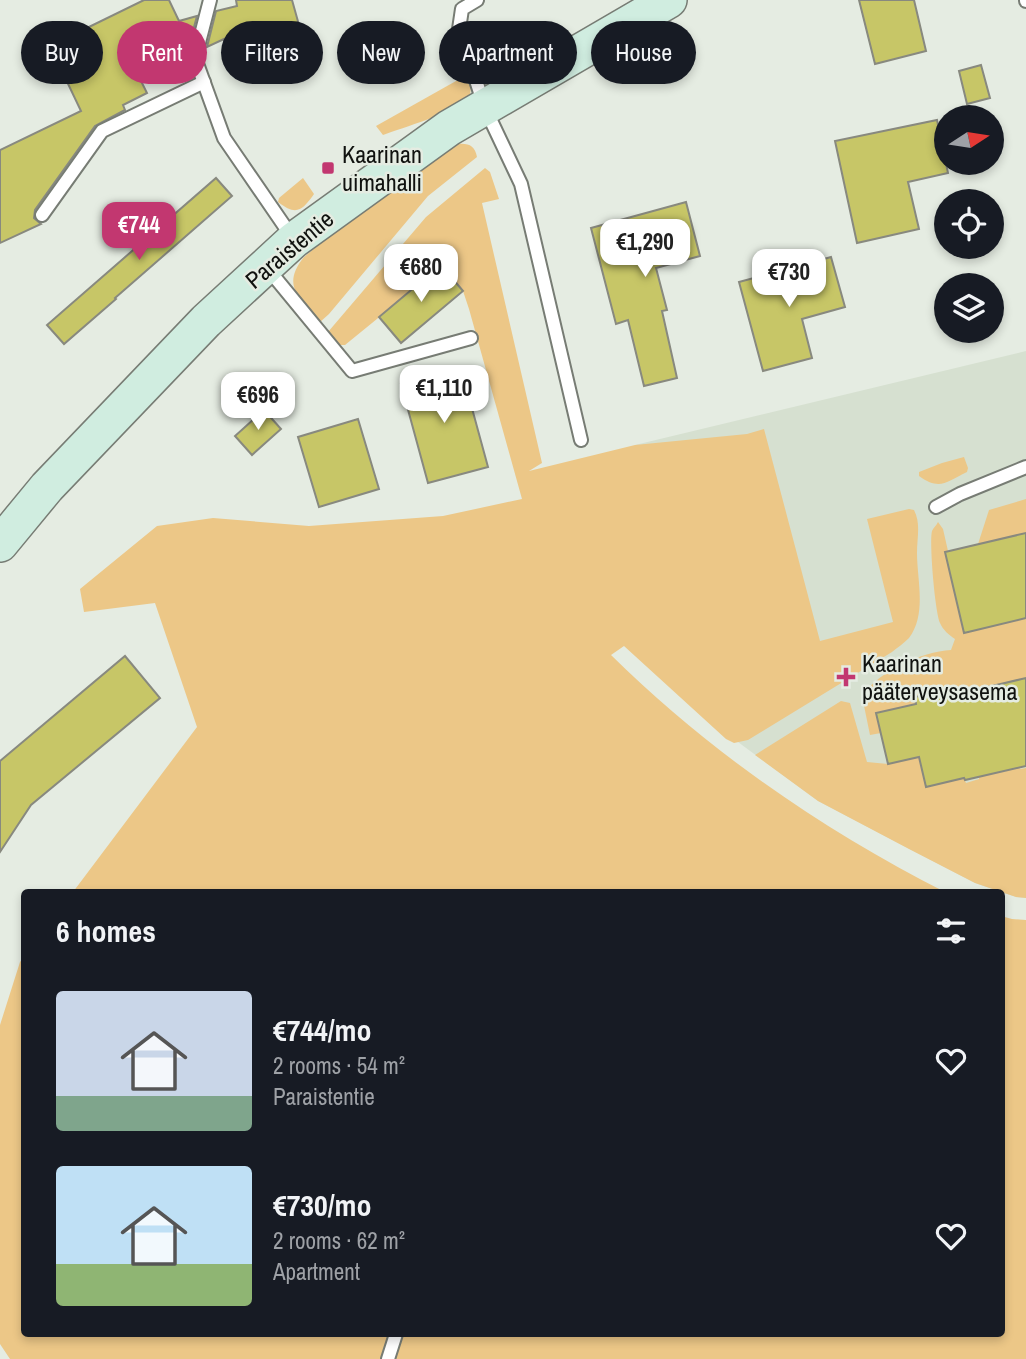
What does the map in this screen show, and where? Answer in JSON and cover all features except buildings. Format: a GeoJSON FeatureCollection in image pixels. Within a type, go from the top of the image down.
{"type":"FeatureCollection","features":[{"type":"Feature","properties":{"kind":"main road","name":"Paraistentie"},"geometry":{"type":"LineString","coordinates":[[0,544],[47,487],[206,321],[295,240],[430,140],[669,0]]}},
{"type":"Feature","properties":{"kind":"lane"},"geometry":{"type":"LineString","coordinates":[[205,21],[210,0]]}},
{"type":"Feature","properties":{"kind":"lane"},"geometry":{"type":"LineString","coordinates":[[477,0],[462,9],[458,36],[470,62],[485,108],[521,184],[581,440]]}},
{"type":"Feature","properties":{"kind":"lane"},"geometry":{"type":"LineString","coordinates":[[42,215],[102,131],[200,84]]}},
{"type":"Feature","properties":{"kind":"lane"},"geometry":{"type":"LineString","coordinates":[[205,84],[224,138],[295,240]]}},
{"type":"Feature","properties":{"kind":"lane"},"geometry":{"type":"LineString","coordinates":[[266,265],[352,371],[471,338]]}},
{"type":"Feature","properties":{"kind":"lane"},"geometry":{"type":"LineString","coordinates":[[936,507],[960,494],[1026,467]]}},
{"type":"Feature","properties":{"kind":"lane"},"geometry":{"type":"LineString","coordinates":[[388,1359],[395,1337]]}},
{"type":"Feature","properties":{"kind":"shaded area"},"geometry":{"type":"Polygon","coordinates":[[[451,84],[470,85],[470,95],[466,100],[450,110],[383,135],[376,126],[451,84]]]}},
{"type":"Feature","properties":{"kind":"shaded area"},"geometry":{"type":"Polygon","coordinates":[[[458,144],[471,146],[477,157],[428,196],[320,322],[300,299],[294,284],[297,267],[304,257],[378,195],[458,144]]]}},
{"type":"Feature","properties":{"kind":"shaded area"},"geometry":{"type":"Polygon","coordinates":[[[485,168],[490,172],[499,199],[482,203],[542,463],[529,471],[635,445],[747,434],[764,429],[820,641],[893,622],[867,519],[914,510],[918,525],[920,597],[918,618],[909,638],[892,652],[748,740],[734,743],[726,739],[624,646],[611,655],[687,724],[769,786],[855,842],[939,889],[75,889],[197,727],[155,603],[84,612],[80,589],[157,526],[213,518],[309,526],[443,516],[522,499],[463,291],[442,266],[345,345],[339,345],[328,332],[426,217],[485,168]]]}},
{"type":"Feature","properties":{"kind":"shaded area"},"geometry":{"type":"Polygon","coordinates":[[[303,178],[314,194],[302,208],[290,209],[278,202],[279,198],[303,178]]]}},
{"type":"Feature","properties":{"kind":"shaded area","name":"Kaarinan pääterveysasema"},"geometry":{"type":"Polygon","coordinates":[[[1026,351],[1026,898],[1005,893],[1005,889],[993,889],[975,883],[818,801],[738,742],[594,611],[641,484],[635,445],[1026,351]]]}},
{"type":"Feature","properties":{"kind":"shaded area"},"geometry":{"type":"Polygon","coordinates":[[[964,457],[967,472],[948,482],[932,483],[919,476],[919,472],[964,457]]]}},
{"type":"Feature","properties":{"kind":"shaded area"},"geometry":{"type":"Polygon","coordinates":[[[1026,499],[1026,533],[978,544],[989,510],[1026,499]]]}},
{"type":"Feature","properties":{"kind":"shaded area"},"geometry":{"type":"Polygon","coordinates":[[[938,522],[943,529],[948,551],[945,553],[964,633],[1026,618],[1026,678],[950,696],[948,688],[937,691],[939,698],[915,697],[916,704],[876,713],[881,733],[870,735],[862,696],[869,687],[902,664],[951,650],[955,639],[941,626],[936,606],[931,538],[938,522]]]}},
{"type":"Feature","properties":{"kind":"shaded area"},"geometry":{"type":"Polygon","coordinates":[[[841,701],[850,703],[867,762],[888,764],[919,757],[964,778],[966,783],[1018,765],[1020,769],[1026,768],[1026,898],[1005,893],[1005,889],[993,889],[975,883],[818,801],[755,755],[841,701]]]}},
{"type":"Feature","properties":{"kind":"shaded area"},"geometry":{"type":"Polygon","coordinates":[[[1005,917],[1026,920],[1026,1359],[10,1359],[0,1344],[0,1025],[20,962],[21,1337],[1005,1337],[1005,917]]]}},
{"type":"Feature","properties":{"kind":"place","name":"Kaarinan uimahalli"},"geometry":{"type":"Point","coordinates":[328,168]}},
{"type":"Feature","properties":{"kind":"place","name":"Kaarinan pääterveysasema"},"geometry":{"type":"Point","coordinates":[846,677]}}]}
